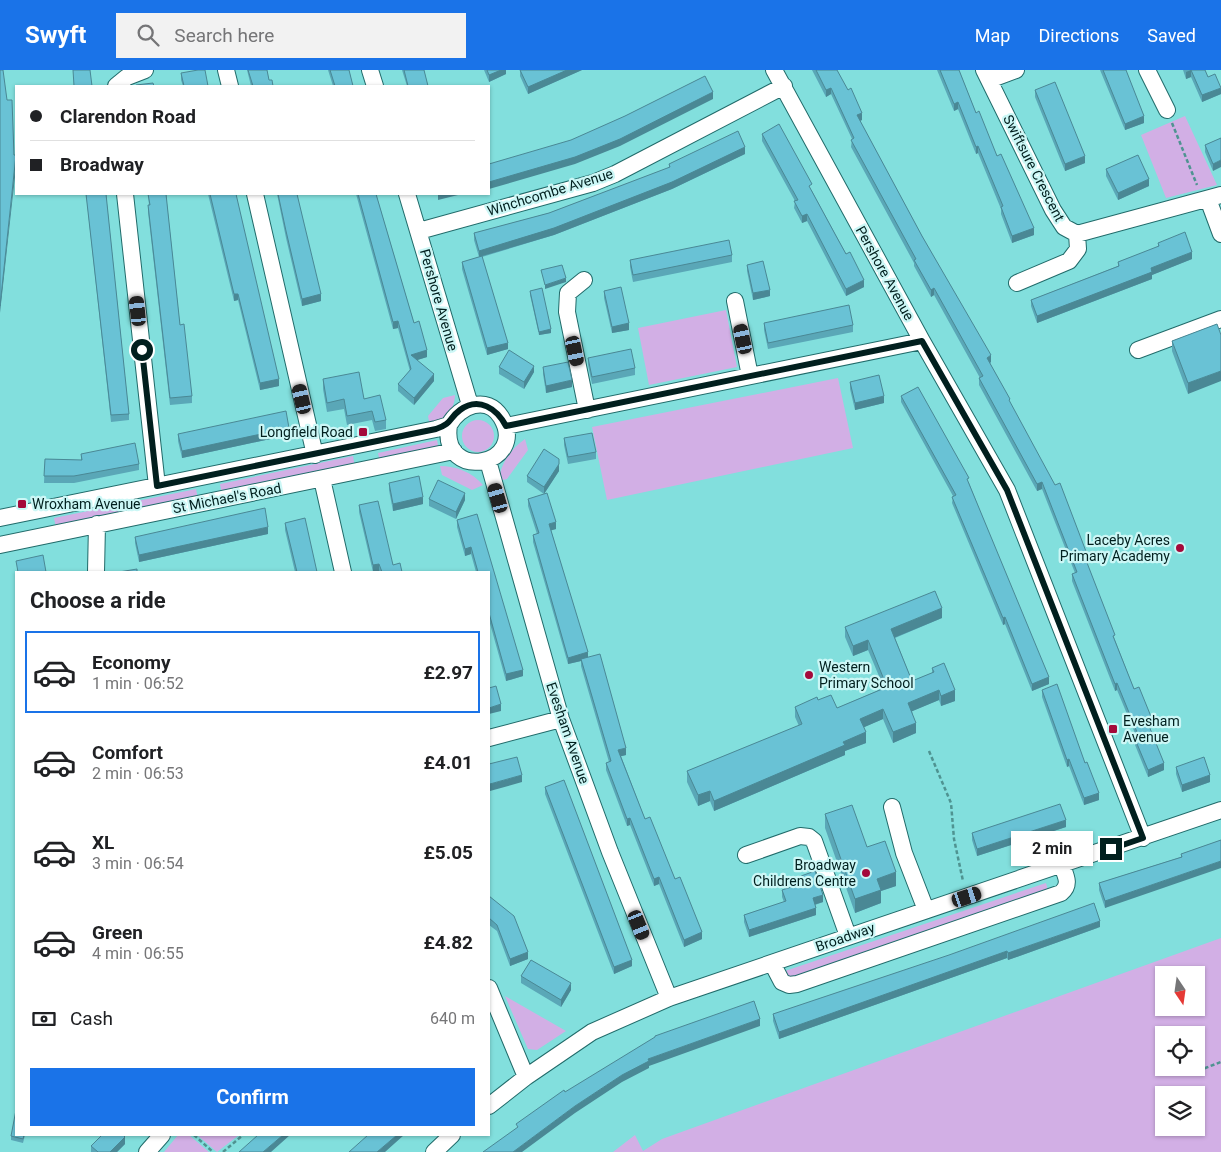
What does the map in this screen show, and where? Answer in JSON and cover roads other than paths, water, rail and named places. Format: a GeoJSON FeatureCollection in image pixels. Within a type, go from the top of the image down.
{"type":"FeatureCollection","features":[{"type":"Feature","properties":{"kind":"street"},"geometry":{"type":"LineString","coordinates":[[117,85],[127,77],[145,70]]}},
{"type":"Feature","properties":{"kind":"street"},"geometry":{"type":"LineString","coordinates":[[370,70],[375,85]]}},
{"type":"Feature","properties":{"kind":"street","name":"Pershore Avenue"},"geometry":{"type":"LineString","coordinates":[[774,70],[922,341],[1007,490],[1143,838]]}},
{"type":"Feature","properties":{"kind":"street"},"geometry":{"type":"LineString","coordinates":[[987,75],[1016,70]]}},
{"type":"Feature","properties":{"kind":"street"},"geometry":{"type":"LineString","coordinates":[[1147,70],[1167,110]]}},
{"type":"Feature","properties":{"kind":"street","name":"Swiftsure Crescent"},"geometry":{"type":"LineString","coordinates":[[987,75],[1052,210],[1064,227],[1077,234],[1214,197]]}},
{"type":"Feature","properties":{"kind":"street","name":"Winchcombe Avenue"},"geometry":{"type":"LineString","coordinates":[[418,231],[608,177],[784,86]]}},
{"type":"Feature","properties":{"kind":"street"},"geometry":{"type":"LineString","coordinates":[[125,195],[157,486]]}},
{"type":"Feature","properties":{"kind":"street"},"geometry":{"type":"LineString","coordinates":[[255,195],[315,455]]}},
{"type":"Feature","properties":{"kind":"street","name":"Pershore Avenue"},"geometry":{"type":"LineString","coordinates":[[407,195],[470,406]]}},
{"type":"Feature","properties":{"kind":"street"},"geometry":{"type":"LineString","coordinates":[[1214,197],[1221,234]]}},
{"type":"Feature","properties":{"kind":"street"},"geometry":{"type":"LineString","coordinates":[[1016,283],[1069,260],[1078,249],[1077,234]]}},
{"type":"Feature","properties":{"kind":"street"},"geometry":{"type":"LineString","coordinates":[[584,280],[568,293],[567,312],[587,410]]}},
{"type":"Feature","properties":{"kind":"street"},"geometry":{"type":"LineString","coordinates":[[735,301],[750,376]]}},
{"type":"Feature","properties":{"kind":"street"},"geometry":{"type":"LineString","coordinates":[[1138,350],[1221,319]]}},
{"type":"Feature","properties":{"kind":"street"},"geometry":{"type":"LineString","coordinates":[[506,426],[922,341]]}},
{"type":"Feature","properties":{"kind":"street"},"geometry":{"type":"LineString","coordinates":[[449,424],[449,442],[454,451],[468,461],[478,463],[488,461],[498,454],[504,446],[507,436],[506,426],[500,414],[483,404],[470,406]]}},
{"type":"Feature","properties":{"kind":"street","name":"St Michael's Road"},"geometry":{"type":"LineString","coordinates":[[0,518],[315,455],[449,424],[458,412],[470,406]]}},
{"type":"Feature","properties":{"kind":"street"},"geometry":{"type":"LineString","coordinates":[[365,444],[370,469]]}},
{"type":"Feature","properties":{"kind":"street","name":"St Michael's Road"},"geometry":{"type":"LineString","coordinates":[[0,545],[454,451]]}},
{"type":"Feature","properties":{"kind":"street","name":"Evesham Avenue"},"geometry":{"type":"LineString","coordinates":[[488,461],[561,719],[610,852],[669,998]]}},
{"type":"Feature","properties":{"kind":"street"},"geometry":{"type":"LineString","coordinates":[[206,476],[210,501]]}},
{"type":"Feature","properties":{"kind":"street"},"geometry":{"type":"LineString","coordinates":[[322,479],[343,571]]}},
{"type":"Feature","properties":{"kind":"street"},"geometry":{"type":"LineString","coordinates":[[40,510],[46,535]]}},
{"type":"Feature","properties":{"kind":"street"},"geometry":{"type":"LineString","coordinates":[[96,571],[97,524]]}},
{"type":"Feature","properties":{"kind":"street"},"geometry":{"type":"LineString","coordinates":[[490,738],[561,719]]}},
{"type":"Feature","properties":{"kind":"street"},"geometry":{"type":"LineString","coordinates":[[892,807],[904,853],[926,910]]}},
{"type":"Feature","properties":{"kind":"street","name":"Broadway"},"geometry":{"type":"LineString","coordinates":[[490,1105],[526,1077],[592,1032],[669,998],[848,936],[1062,866],[1221,810]]}},
{"type":"Feature","properties":{"kind":"street"},"geometry":{"type":"LineString","coordinates":[[746,855],[800,836],[809,837],[814,841],[848,936]]}},
{"type":"Feature","properties":{"kind":"street"},"geometry":{"type":"LineString","coordinates":[[772,963],[782,982],[789,985],[797,984],[1060,893],[1066,889],[1067,881],[1062,866]]}},
{"type":"Feature","properties":{"kind":"street"},"geometry":{"type":"LineString","coordinates":[[490,990],[526,1077]]}},
{"type":"Feature","properties":{"kind":"street"},"geometry":{"type":"LineString","coordinates":[[147,1152],[161,1136]]}},
{"type":"Feature","properties":{"kind":"street"},"geometry":{"type":"LineString","coordinates":[[434,1152],[451,1136]]}},
{"type":"Feature","properties":{"kind":"place","name":"Longfield Road"},"geometry":{"type":"Point","coordinates":[363,432]}},
{"type":"Feature","properties":{"kind":"place","name":"Wroxham Avenue"},"geometry":{"type":"Point","coordinates":[22,504]}},
{"type":"Feature","properties":{"kind":"place","name":"Laceby Acres Primary Academy"},"geometry":{"type":"Point","coordinates":[1180,548]}},
{"type":"Feature","properties":{"kind":"place","name":"Western Primary School"},"geometry":{"type":"Point","coordinates":[809,675]}},
{"type":"Feature","properties":{"kind":"place","name":"Evesham Avenue"},"geometry":{"type":"Point","coordinates":[1113,729]}},
{"type":"Feature","properties":{"kind":"place","name":"Broadway Childrens Centre"},"geometry":{"type":"Point","coordinates":[866,873]}}]}
